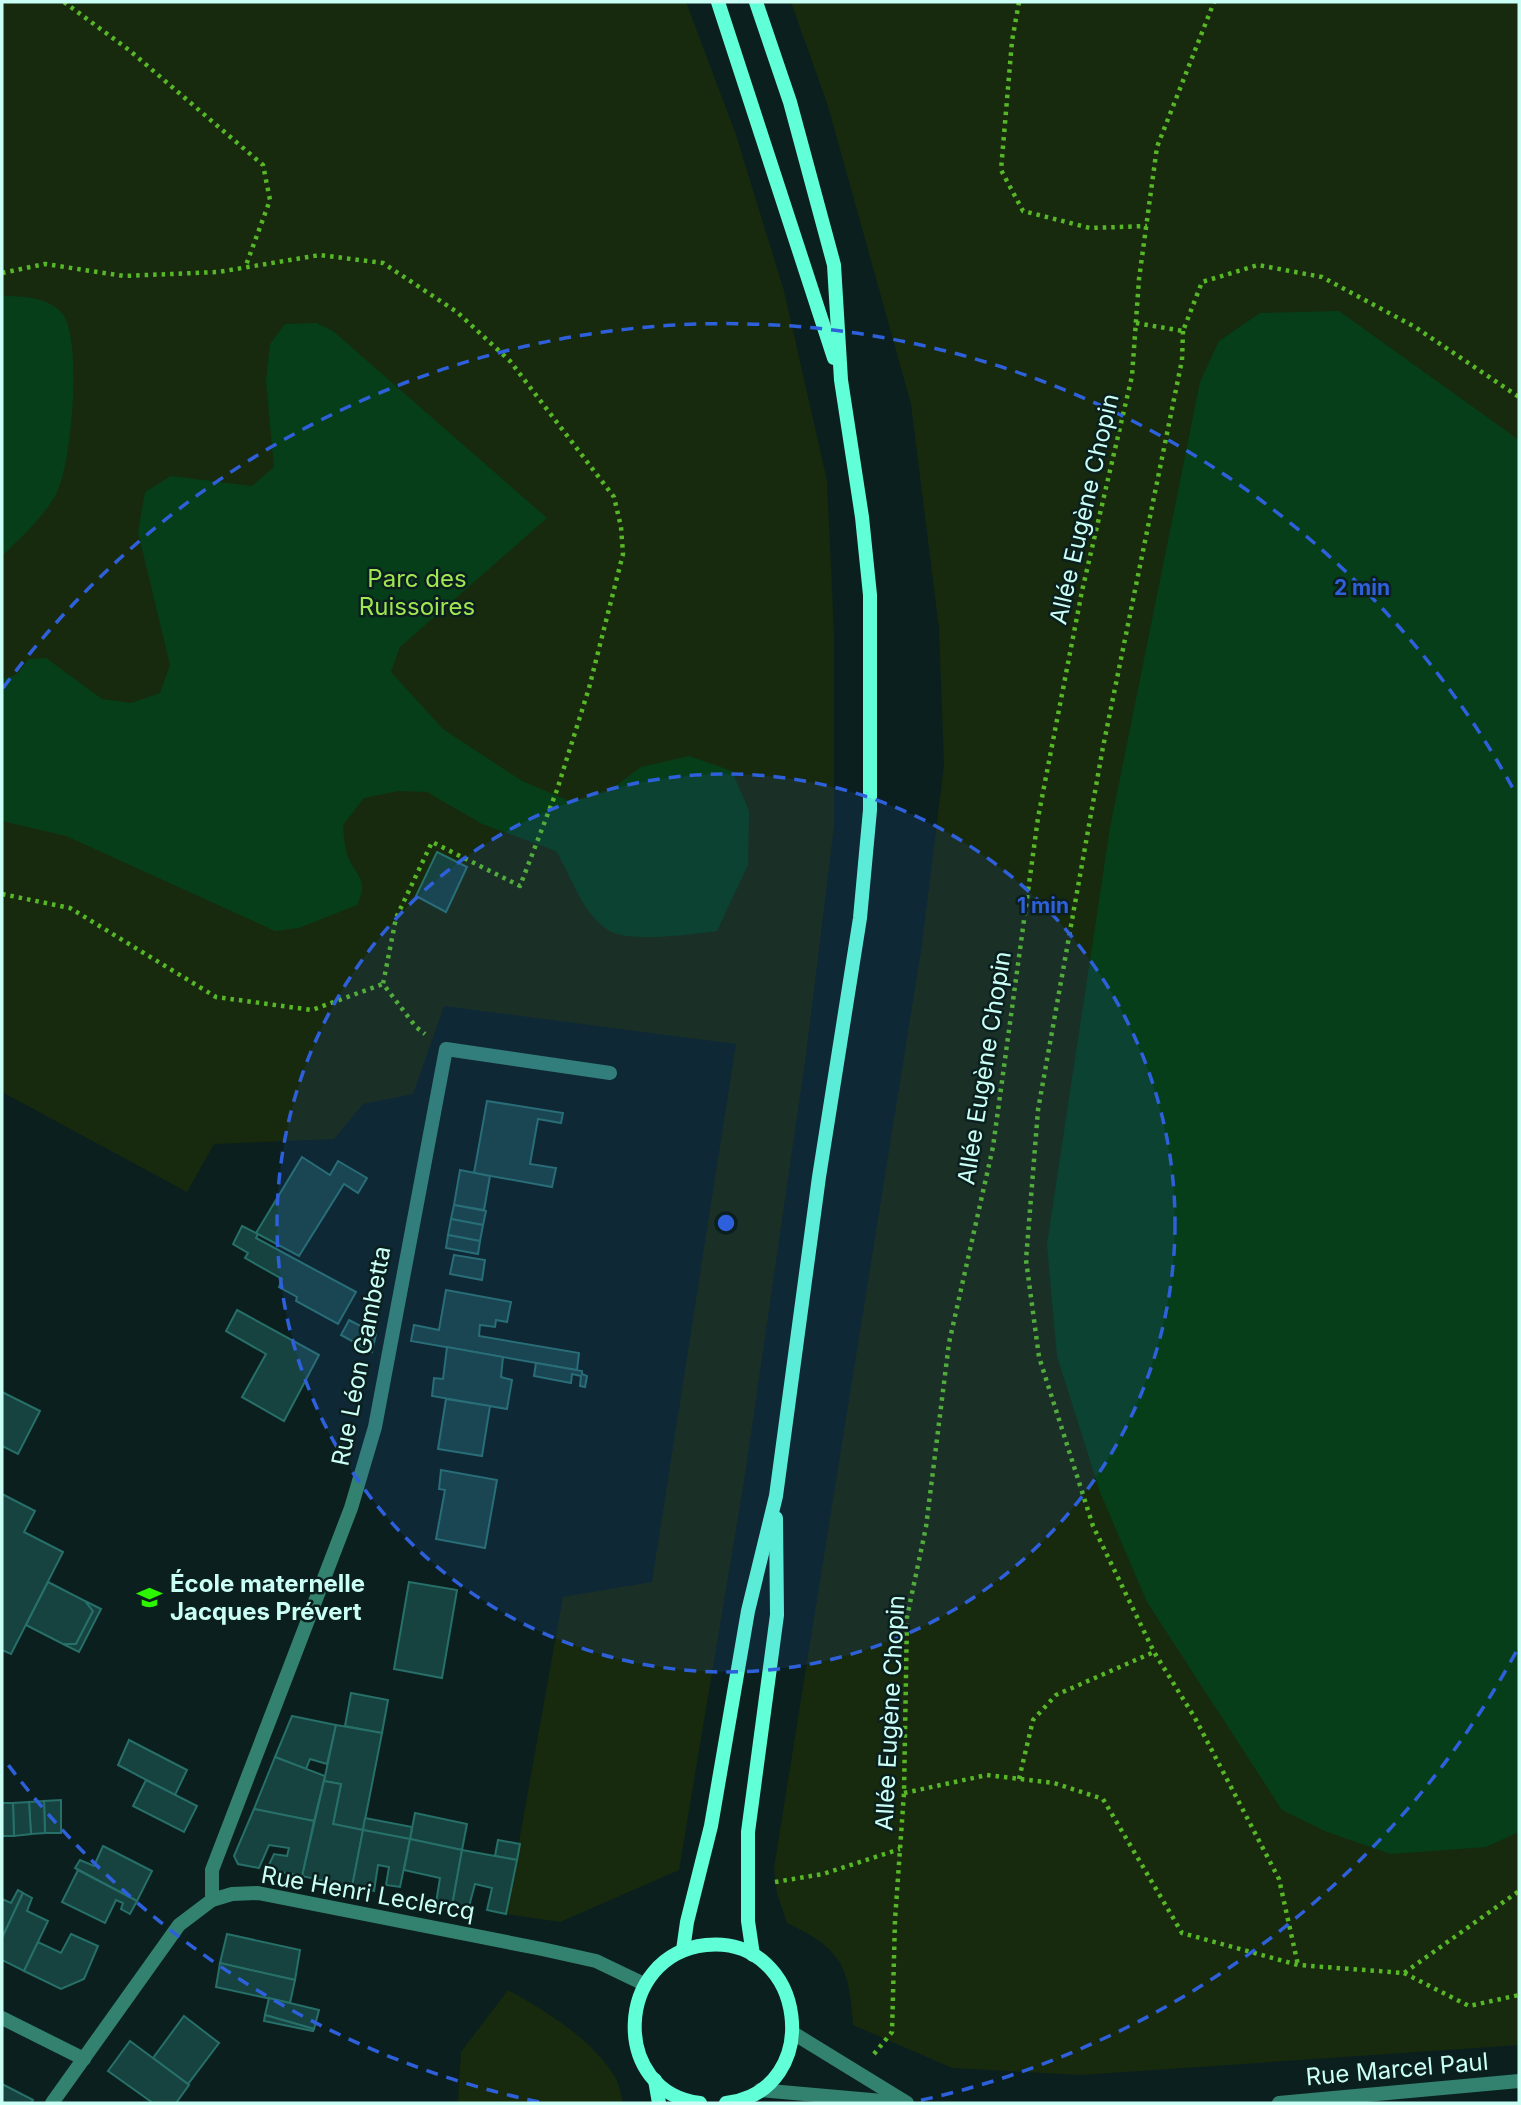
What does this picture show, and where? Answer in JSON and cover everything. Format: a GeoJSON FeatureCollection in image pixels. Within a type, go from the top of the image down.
{"type":"FeatureCollection","features":[{"type":"Feature","properties":{"kind":"main road"},"geometry":{"type":"LineString","coordinates":[[718,2],[841,380]]}},
{"type":"Feature","properties":{"kind":"main road"},"geometry":{"type":"LineString","coordinates":[[683,1950],[687,1922],[711,1826],[748,1611],[776,1496],[819,1177],[860,918],[870,810],[870,595],[862,517],[841,380],[834,265],[790,102],[756,2]]}},
{"type":"Feature","properties":{"kind":"main road"},"geometry":{"type":"LineString","coordinates":[[752,1955],[747,1879],[748,1832],[777,1615],[776,1496]]}},
{"type":"Feature","properties":{"kind":"main road"},"geometry":{"type":"LineString","coordinates":[[700,2103],[672,2094],[655,2080],[640,2059],[634,2034],[635,2008],[644,1984],[661,1964],[683,1950],[707,1945],[730,1947],[752,1955],[771,1969],[785,1988],[792,2010],[793,2033],[783,2065],[760,2090],[731,2103]]}},
{"type":"Feature","properties":{"kind":"main road"},"geometry":{"type":"LineString","coordinates":[[655,2080],[659,2103]]}},
{"type":"Feature","properties":{"kind":"street"},"geometry":{"type":"LineString","coordinates":[[446,1049],[610,1073]]}},
{"type":"Feature","properties":{"kind":"street","name":"Rue Léon Gambetta"},"geometry":{"type":"LineString","coordinates":[[212,1900],[212,1870],[346,1521],[375,1427],[446,1049]]}},
{"type":"Feature","properties":{"kind":"street","name":"Rue Henri Leclercq"},"geometry":{"type":"LineString","coordinates":[[52,2103],[179,1925],[212,1900],[232,1894],[258,1893],[569,1955],[596,1961],[644,1984]]}},
{"type":"Feature","properties":{"kind":"street"},"geometry":{"type":"LineString","coordinates":[[2,2018],[84,2059]]}},
{"type":"Feature","properties":{"kind":"street"},"geometry":{"type":"LineString","coordinates":[[793,2033],[859,2071],[907,2103]]}},
{"type":"Feature","properties":{"kind":"street","name":"Rue Marcel Paul"},"geometry":{"type":"LineString","coordinates":[[1279,2103],[1519,2081]]}},
{"type":"Feature","properties":{"kind":"street"},"geometry":{"type":"LineString","coordinates":[[760,2090],[907,2103]]}},
{"type":"Feature","properties":{"kind":"path"},"geometry":{"type":"LineString","coordinates":[[64,2],[129,50],[263,165],[270,200],[245,268]]}},
{"type":"Feature","properties":{"kind":"path"},"geometry":{"type":"LineString","coordinates":[[1019,2],[1012,41],[1001,170],[1023,211],[1090,228],[1147,226]]}},
{"type":"Feature","properties":{"kind":"path","name":"Allée Eugène Chopin"},"geometry":{"type":"LineString","coordinates":[[859,2071],[892,2032],[904,1793],[907,1617],[926,1527],[949,1343],[993,1147],[1038,818],[1082,591],[1132,376],[1157,147],[1214,2]]}},
{"type":"Feature","properties":{"kind":"path"},"geometry":{"type":"LineString","coordinates":[[2,273],[45,264],[124,276],[218,272],[320,255],[383,263],[457,312],[510,361],[614,497],[621,527],[623,554],[589,688],[557,790],[520,886],[432,842],[396,918],[383,984],[416,1027],[446,1049]]}},
{"type":"Feature","properties":{"kind":"path"},"geometry":{"type":"LineString","coordinates":[[1298,1965],[1279,1879],[1195,1718],[1154,1653],[1093,1526],[1039,1357],[1026,1260],[1038,1110],[1103,747],[1182,359],[1183,331],[1202,282],[1258,265],[1322,277],[1415,327],[1519,397]]}},
{"type":"Feature","properties":{"kind":"path"},"geometry":{"type":"LineString","coordinates":[[1136,323],[1183,331]]}},
{"type":"Feature","properties":{"kind":"path"},"geometry":{"type":"LineString","coordinates":[[2,894],[69,908],[216,997],[312,1010],[383,984]]}},
{"type":"Feature","properties":{"kind":"path"},"geometry":{"type":"LineString","coordinates":[[1019,1779],[1033,1720],[1056,1695],[1154,1653]]}},
{"type":"Feature","properties":{"kind":"path"},"geometry":{"type":"LineString","coordinates":[[904,1793],[987,1775],[1054,1783],[1103,1799],[1182,1933],[1298,1965],[1405,1973],[1469,2006],[1519,1995]]}},
{"type":"Feature","properties":{"kind":"path"},"geometry":{"type":"LineString","coordinates":[[747,1879],[784,1883],[900,1850]]}},
{"type":"Feature","properties":{"kind":"path"},"geometry":{"type":"LineString","coordinates":[[1405,1973],[1519,1891]]}},
{"type":"Feature","properties":{"kind":"green space","name":"Parc des Ruissoires"},"geometry":{"type":"Polygon","coordinates":[[[2,2],[686,2],[736,135],[784,291],[827,481],[834,634],[834,826],[806,1054],[744,1481],[679,1870],[560,1922],[506,1914],[563,1597],[652,1582],[736,1044],[444,1006],[413,1094],[363,1104],[334,1139],[214,1144],[187,1192],[2,1092],[2,2]]]}},
{"type":"Feature","properties":{"kind":"green space"},"geometry":{"type":"Polygon","coordinates":[[[791,2],[1519,2],[1519,2045],[1080,2075],[952,2068],[853,2025],[849,1988],[839,1962],[820,1941],[787,1923],[777,1893],[774,1868],[922,945],[944,765],[939,628],[911,404],[828,106],[791,2]]]}},
{"type":"Feature","properties":{"kind":"green space"},"geometry":{"type":"Polygon","coordinates":[[[508,1990],[553,2017],[594,2050],[615,2077],[623,2103],[458,2102],[461,2052],[508,1990]]]}},
{"type":"Feature","properties":{"kind":"shaded area"},"geometry":{"type":"Polygon","coordinates":[[[2,296],[42,301],[62,313],[72,348],[73,403],[66,459],[55,496],[44,513],[2,556],[2,296]]]}},
{"type":"Feature","properties":{"kind":"shaded area"},"geometry":{"type":"Polygon","coordinates":[[[1339,311],[1519,440],[1519,1832],[1486,1847],[1391,1854],[1327,1832],[1282,1810],[1147,1602],[1100,1492],[1057,1356],[1047,1244],[1110,828],[1200,382],[1219,341],[1260,313],[1339,311]]]}},
{"type":"Feature","properties":{"kind":"shaded area"},"geometry":{"type":"Polygon","coordinates":[[[316,323],[333,331],[547,518],[400,647],[391,672],[443,729],[522,781],[572,802],[609,791],[641,767],[689,756],[732,771],[749,811],[748,865],[717,931],[646,937],[620,935],[610,931],[592,916],[556,851],[482,824],[427,792],[398,791],[364,798],[343,825],[347,854],[362,883],[357,905],[299,928],[275,931],[66,836],[2,821],[2,679],[16,675],[29,659],[46,658],[102,699],[131,703],[160,693],[170,665],[138,532],[145,492],[171,476],[252,486],[274,467],[266,381],[270,344],[285,324],[316,323]]]}},
{"type":"Feature","properties":{"kind":"building"},"geometry":{"type":"Polygon","coordinates":[[[437,852],[467,867],[446,912],[416,896],[437,852]]]}},
{"type":"Feature","properties":{"kind":"building"},"geometry":{"type":"Polygon","coordinates":[[[487,1101],[563,1113],[561,1123],[538,1119],[530,1164],[556,1168],[552,1187],[474,1173],[487,1101]]]}},
{"type":"Feature","properties":{"kind":"building"},"geometry":{"type":"Polygon","coordinates":[[[302,1157],[330,1175],[338,1161],[367,1178],[358,1193],[344,1184],[299,1256],[256,1233],[302,1157]]]}},
{"type":"Feature","properties":{"kind":"building"},"geometry":{"type":"Polygon","coordinates":[[[460,1170],[490,1176],[484,1210],[454,1205],[460,1170]]]}},
{"type":"Feature","properties":{"kind":"building"},"geometry":{"type":"Polygon","coordinates":[[[454,1205],[486,1211],[483,1225],[451,1219],[454,1205]]]}},
{"type":"Feature","properties":{"kind":"building"},"geometry":{"type":"Polygon","coordinates":[[[451,1219],[483,1225],[480,1241],[448,1235],[451,1219]]]}},
{"type":"Feature","properties":{"kind":"building"},"geometry":{"type":"Polygon","coordinates":[[[242,1226],[258,1234],[256,1238],[356,1292],[338,1324],[296,1301],[297,1297],[279,1287],[282,1279],[245,1258],[248,1253],[233,1244],[242,1226]]]}},
{"type":"Feature","properties":{"kind":"building"},"geometry":{"type":"Polygon","coordinates":[[[448,1235],[480,1241],[478,1254],[446,1248],[448,1235]]]}},
{"type":"Feature","properties":{"kind":"building"},"geometry":{"type":"Polygon","coordinates":[[[454,1255],[485,1260],[482,1280],[450,1274],[454,1255]]]}},
{"type":"Feature","properties":{"kind":"building"},"geometry":{"type":"Polygon","coordinates":[[[446,1290],[511,1302],[507,1322],[496,1320],[495,1327],[480,1325],[479,1336],[579,1353],[577,1370],[411,1341],[414,1325],[439,1330],[446,1290]]]}},
{"type":"Feature","properties":{"kind":"building"},"geometry":{"type":"Polygon","coordinates":[[[237,1310],[319,1355],[284,1421],[242,1397],[266,1354],[226,1331],[237,1310]]]}},
{"type":"Feature","properties":{"kind":"building"},"geometry":{"type":"Polygon","coordinates":[[[349,1320],[376,1334],[372,1352],[341,1335],[349,1320]]]}},
{"type":"Feature","properties":{"kind":"building"},"geometry":{"type":"Polygon","coordinates":[[[447,1347],[503,1357],[501,1377],[512,1380],[507,1409],[432,1396],[434,1378],[443,1379],[447,1347]]]}},
{"type":"Feature","properties":{"kind":"building"},"geometry":{"type":"Polygon","coordinates":[[[536,1363],[582,1371],[582,1374],[587,1376],[585,1387],[580,1386],[581,1376],[572,1374],[571,1383],[534,1376],[536,1363]]]}},
{"type":"Feature","properties":{"kind":"building"},"geometry":{"type":"Polygon","coordinates":[[[2,1392],[40,1411],[18,1454],[2,1446],[2,1392]]]}},
{"type":"Feature","properties":{"kind":"building"},"geometry":{"type":"Polygon","coordinates":[[[446,1399],[490,1406],[482,1456],[438,1449],[446,1399]]]}},
{"type":"Feature","properties":{"kind":"building"},"geometry":{"type":"Polygon","coordinates":[[[441,1470],[497,1480],[485,1548],[436,1539],[445,1490],[439,1489],[441,1470]]]}},
{"type":"Feature","properties":{"kind":"building"},"geometry":{"type":"Polygon","coordinates":[[[2,1494],[35,1511],[24,1532],[63,1552],[11,1654],[2,1650],[2,1494]]]}},
{"type":"Feature","properties":{"kind":"building"},"geometry":{"type":"Polygon","coordinates":[[[48,1582],[85,1601],[93,1611],[76,1644],[63,1644],[26,1625],[48,1582]]]}},
{"type":"Feature","properties":{"kind":"building"},"geometry":{"type":"Polygon","coordinates":[[[409,1582],[457,1590],[442,1678],[394,1669],[409,1582]]]}},
{"type":"Feature","properties":{"kind":"building"},"geometry":{"type":"Polygon","coordinates":[[[85,1601],[101,1609],[79,1652],[63,1644],[76,1644],[93,1611],[85,1601]]]}},
{"type":"Feature","properties":{"kind":"building"},"geometry":{"type":"Polygon","coordinates":[[[351,1693],[388,1700],[382,1733],[345,1726],[351,1693]]]}},
{"type":"Feature","properties":{"kind":"building"},"geometry":{"type":"Polygon","coordinates":[[[292,1716],[336,1725],[327,1764],[310,1759],[306,1769],[275,1757],[292,1716]]]}},
{"type":"Feature","properties":{"kind":"building"},"geometry":{"type":"Polygon","coordinates":[[[336,1725],[382,1733],[363,1830],[333,1824],[341,1784],[324,1781],[336,1725]]]}},
{"type":"Feature","properties":{"kind":"building"},"geometry":{"type":"Polygon","coordinates":[[[129,1740],[187,1770],[175,1795],[118,1765],[129,1740]]]}},
{"type":"Feature","properties":{"kind":"building"},"geometry":{"type":"Polygon","coordinates":[[[275,1757],[325,1776],[314,1821],[254,1809],[275,1757]]]}},
{"type":"Feature","properties":{"kind":"building"},"geometry":{"type":"Polygon","coordinates":[[[146,1780],[197,1806],[184,1832],[133,1806],[146,1780]]]}},
{"type":"Feature","properties":{"kind":"building"},"geometry":{"type":"Polygon","coordinates":[[[324,1781],[341,1784],[333,1824],[363,1830],[352,1887],[302,1876],[324,1781]]]}},
{"type":"Feature","properties":{"kind":"building"},"geometry":{"type":"Polygon","coordinates":[[[61,1800],[61,1833],[45,1833],[44,1801],[61,1800]]]}},
{"type":"Feature","properties":{"kind":"building"},"geometry":{"type":"Polygon","coordinates":[[[44,1801],[45,1833],[31,1834],[29,1802],[44,1801]]]}},
{"type":"Feature","properties":{"kind":"building"},"geometry":{"type":"Polygon","coordinates":[[[29,1802],[31,1834],[14,1836],[13,1803],[29,1802]]]}},
{"type":"Feature","properties":{"kind":"building"},"geometry":{"type":"Polygon","coordinates":[[[2,1803],[13,1803],[14,1836],[2,1836],[2,1803]]]}},
{"type":"Feature","properties":{"kind":"building"},"geometry":{"type":"Polygon","coordinates":[[[254,1809],[314,1821],[302,1876],[267,1869],[274,1854],[287,1856],[289,1848],[269,1845],[259,1868],[238,1864],[234,1856],[254,1809]]]}},
{"type":"Feature","properties":{"kind":"building"},"geometry":{"type":"Polygon","coordinates":[[[415,1813],[467,1824],[462,1850],[410,1839],[415,1813]]]}},
{"type":"Feature","properties":{"kind":"building"},"geometry":{"type":"Polygon","coordinates":[[[365,1818],[412,1827],[410,1839],[363,1830],[365,1818]]]}},
{"type":"Feature","properties":{"kind":"building"},"geometry":{"type":"Polygon","coordinates":[[[363,1830],[410,1839],[400,1887],[386,1885],[389,1867],[378,1865],[374,1891],[352,1887],[363,1830]]]}},
{"type":"Feature","properties":{"kind":"building"},"geometry":{"type":"Polygon","coordinates":[[[410,1839],[462,1850],[452,1906],[436,1903],[440,1878],[404,1870],[410,1839]]]}},
{"type":"Feature","properties":{"kind":"building"},"geometry":{"type":"Polygon","coordinates":[[[498,1840],[520,1844],[517,1860],[495,1856],[498,1840]]]}},
{"type":"Feature","properties":{"kind":"building"},"geometry":{"type":"Polygon","coordinates":[[[103,1846],[152,1871],[137,1901],[75,1868],[80,1860],[94,1866],[103,1846]]]}},
{"type":"Feature","properties":{"kind":"building"},"geometry":{"type":"Polygon","coordinates":[[[462,1850],[517,1860],[506,1914],[487,1910],[492,1888],[475,1884],[468,1910],[452,1906],[462,1850]]]}},
{"type":"Feature","properties":{"kind":"building"},"geometry":{"type":"Polygon","coordinates":[[[78,1870],[137,1901],[130,1914],[121,1909],[123,1903],[116,1900],[105,1923],[62,1902],[78,1870]]]}},
{"type":"Feature","properties":{"kind":"building"},"geometry":{"type":"Polygon","coordinates":[[[18,1890],[23,1893],[2,1938],[2,1899],[11,1903],[18,1890]]]}},
{"type":"Feature","properties":{"kind":"building"},"geometry":{"type":"Polygon","coordinates":[[[23,1893],[32,1898],[27,1911],[48,1921],[24,1971],[2,1960],[2,1938],[23,1893]]]}},
{"type":"Feature","properties":{"kind":"building"},"geometry":{"type":"Polygon","coordinates":[[[71,1934],[98,1946],[84,1979],[61,1989],[24,1971],[38,1942],[61,1953],[71,1934]]]}},
{"type":"Feature","properties":{"kind":"building"},"geometry":{"type":"Polygon","coordinates":[[[227,1934],[300,1950],[295,1980],[220,1963],[227,1934]]]}},
{"type":"Feature","properties":{"kind":"building"},"geometry":{"type":"Polygon","coordinates":[[[220,1963],[295,1980],[290,2003],[216,1987],[220,1963]]]}},
{"type":"Feature","properties":{"kind":"building"},"geometry":{"type":"Polygon","coordinates":[[[269,1998],[319,2010],[314,2029],[265,2015],[269,1998]]]}},
{"type":"Feature","properties":{"kind":"building"},"geometry":{"type":"Polygon","coordinates":[[[265,2015],[314,2029],[313,2031],[264,2021],[265,2015]]]}},
{"type":"Feature","properties":{"kind":"building"},"geometry":{"type":"Polygon","coordinates":[[[184,2016],[219,2043],[188,2084],[153,2058],[184,2016]]]}},
{"type":"Feature","properties":{"kind":"building"},"geometry":{"type":"Polygon","coordinates":[[[130,2041],[189,2085],[176,2103],[153,2103],[108,2071],[130,2041]]]}},
{"type":"Feature","properties":{"kind":"building"},"geometry":{"type":"Polygon","coordinates":[[[2,2084],[33,2100],[31,2103],[2,2103],[2,2084]]]}},
{"type":"Feature","properties":{"kind":"place","name":"École maternelle Jacques Prévert"},"geometry":{"type":"Point","coordinates":[150,1597]}}]}
